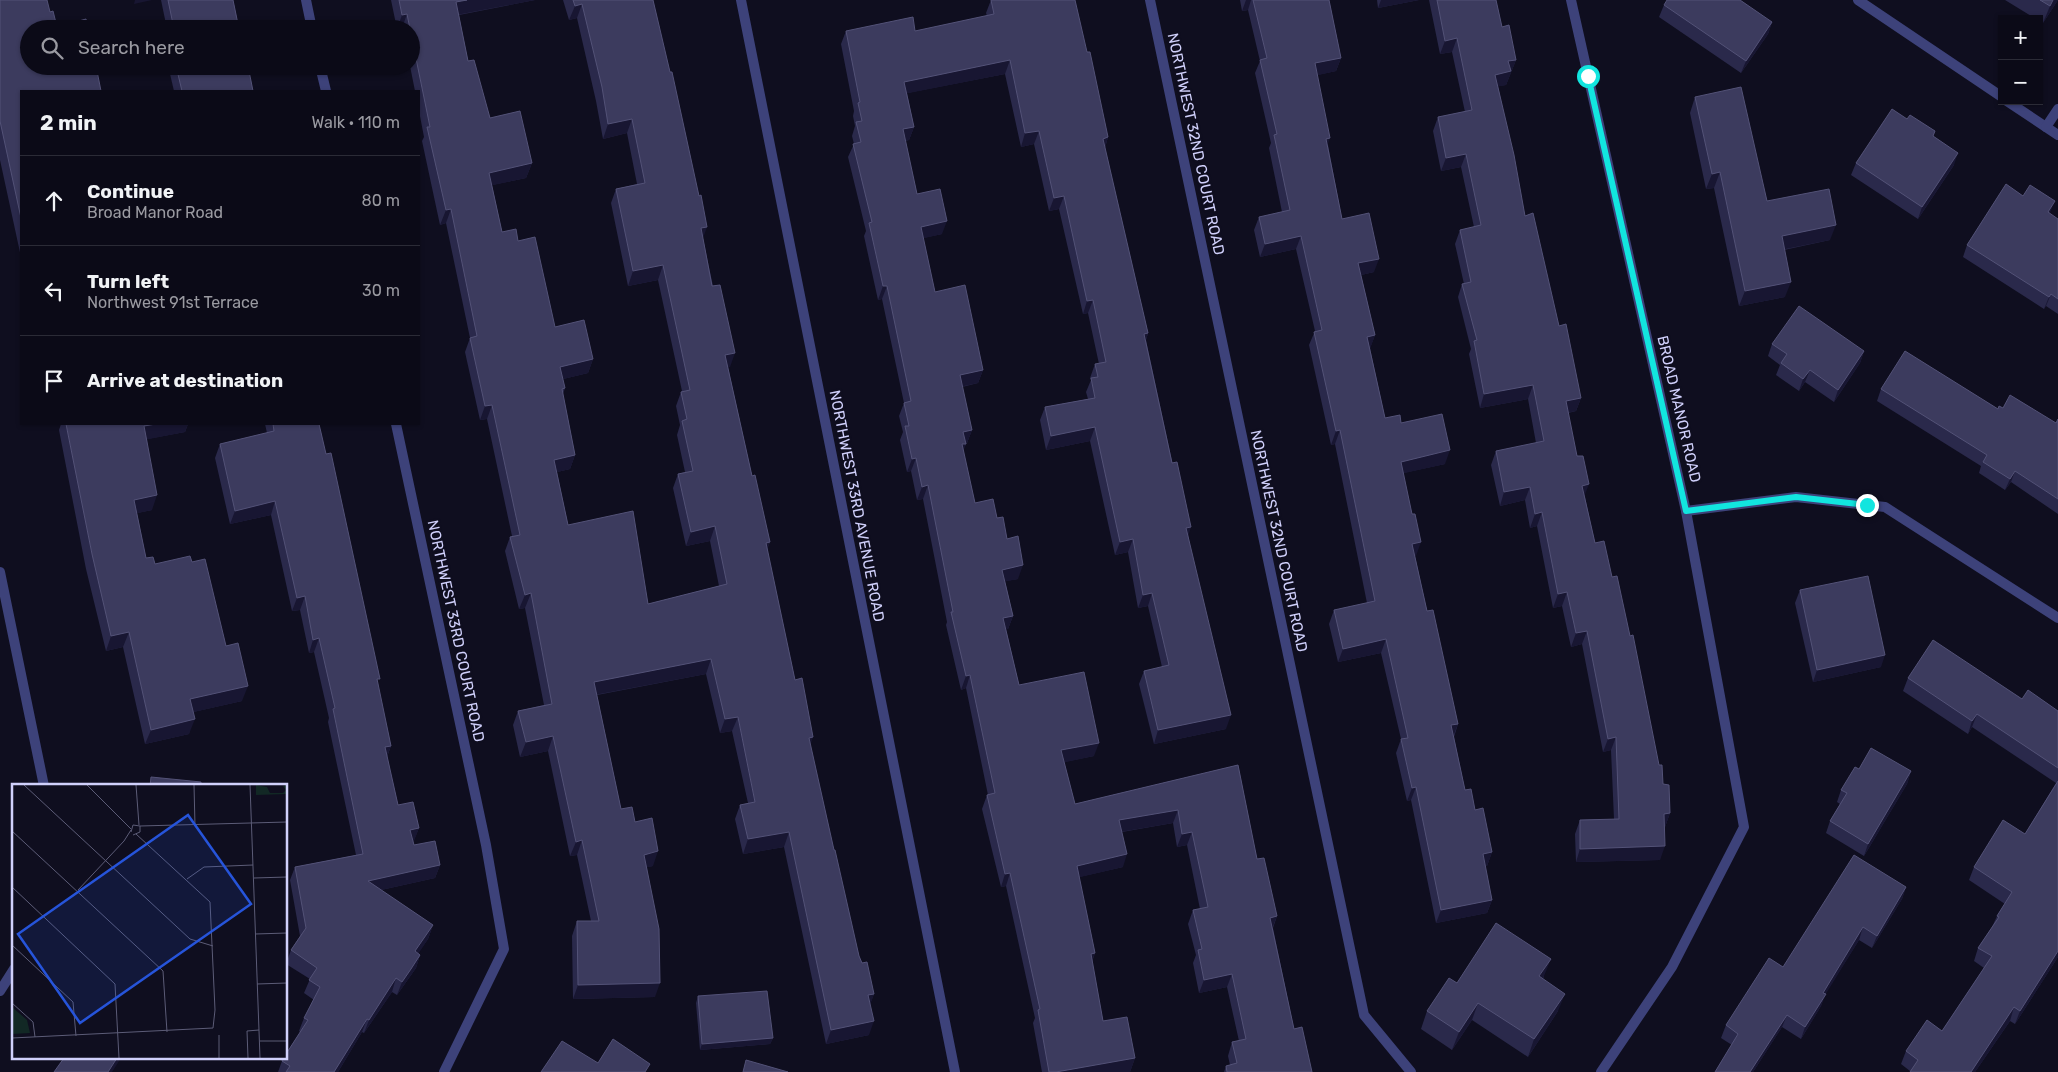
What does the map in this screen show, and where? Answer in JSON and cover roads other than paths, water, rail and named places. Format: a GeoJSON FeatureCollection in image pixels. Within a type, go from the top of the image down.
{"type":"FeatureCollection","features":[{"type":"Feature","properties":{"kind":"street"},"geometry":{"type":"LineString","coordinates":[[306,0],[310,20]]}},
{"type":"Feature","properties":{"kind":"street","name":"NORTHWEST 33RD AVENUE ROAD"},"geometry":{"type":"LineString","coordinates":[[741,0],[955,1072]]}},
{"type":"Feature","properties":{"kind":"street","name":"NORTHWEST 32ND COURT ROAD"},"geometry":{"type":"LineString","coordinates":[[1150,0],[1364,1015],[1411,1072]]}},
{"type":"Feature","properties":{"kind":"street","name":"BROAD MANOR ROAD"},"geometry":{"type":"LineString","coordinates":[[1571,0],[1686,511],[1744,827],[1672,967],[1602,1072]]}},
{"type":"Feature","properties":{"kind":"street"},"geometry":{"type":"LineString","coordinates":[[1858,0],[1998,94]]}},
{"type":"Feature","properties":{"kind":"street"},"geometry":{"type":"LineString","coordinates":[[322,75],[326,90]]}},
{"type":"Feature","properties":{"kind":"street"},"geometry":{"type":"LineString","coordinates":[[2013,105],[2058,135]]}},
{"type":"Feature","properties":{"kind":"street"},"geometry":{"type":"LineString","coordinates":[[2046,128],[2058,109]]}},
{"type":"Feature","properties":{"kind":"street","name":"NORTHWEST 33RD COURT ROAD"},"geometry":{"type":"LineString","coordinates":[[396,425],[486,845],[504,949],[444,1072]]}},
{"type":"Feature","properties":{"kind":"street"},"geometry":{"type":"LineString","coordinates":[[1686,511],[1796,497],[1885,508],[2058,618]]}},
{"type":"Feature","properties":{"kind":"street"},"geometry":{"type":"LineString","coordinates":[[0,572],[44,784]]}},
{"type":"Feature","properties":{"kind":"street"},"geometry":{"type":"LineString","coordinates":[[0,990],[12,972]]}}]}
